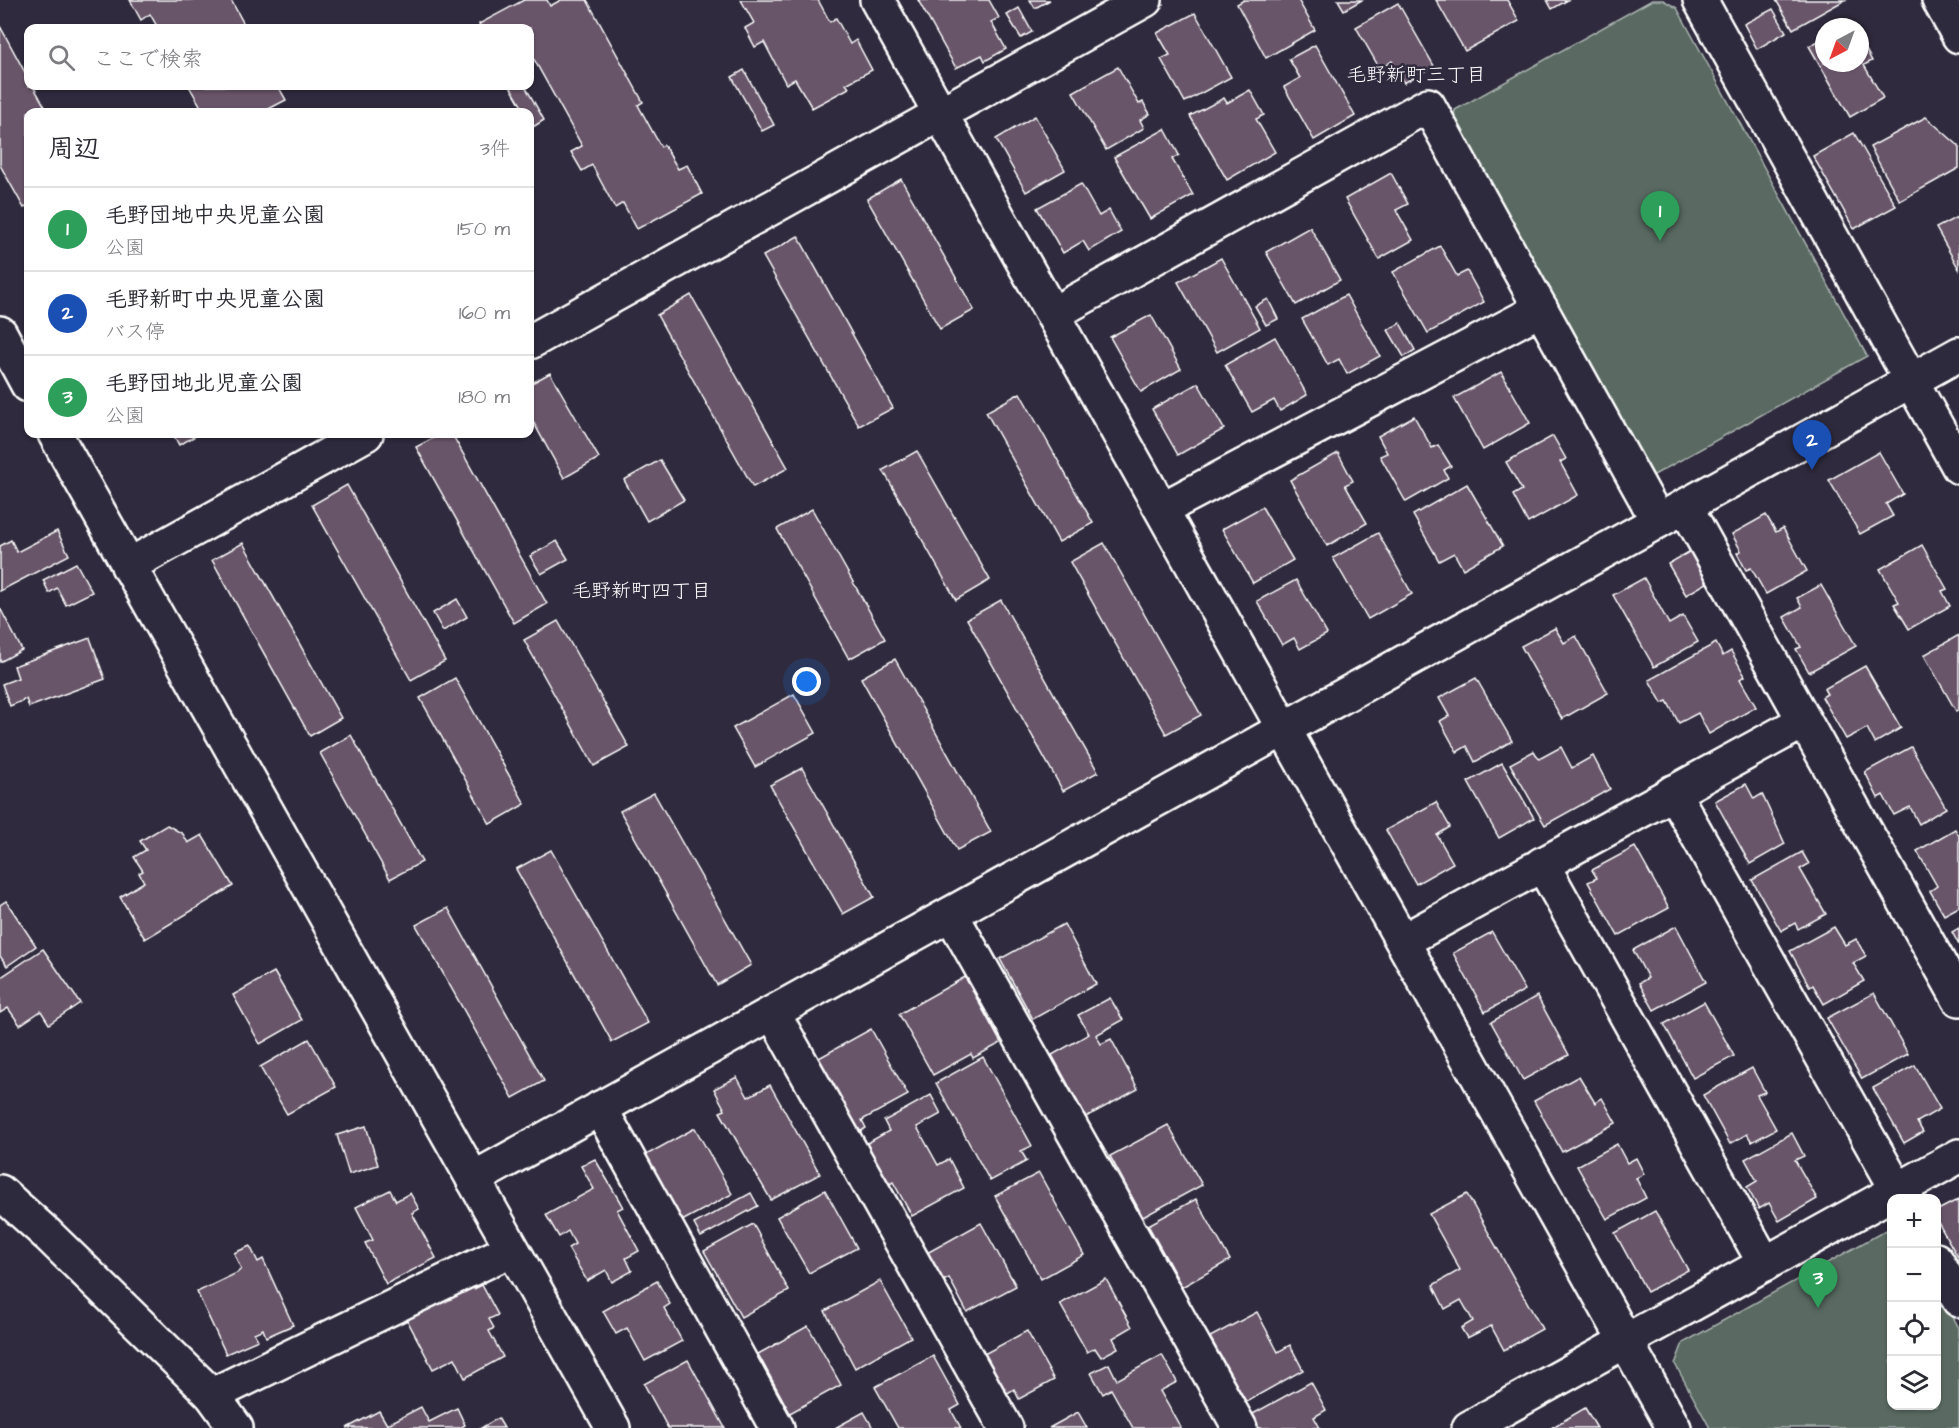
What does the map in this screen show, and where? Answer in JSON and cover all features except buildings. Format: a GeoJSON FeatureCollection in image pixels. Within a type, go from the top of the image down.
{"type":"FeatureCollection","features":[{"type":"Feature","properties":{"kind":"street"},"geometry":{"type":"LineString","coordinates":[[877,0],[1674,1428]]}},
{"type":"Feature","properties":{"kind":"street"},"geometry":{"type":"LineString","coordinates":[[534,340],[1145,0]]}},
{"type":"Feature","properties":{"kind":"street"},"geometry":{"type":"LineString","coordinates":[[1700,0],[1959,467]]}},
{"type":"Feature","properties":{"kind":"street"},"geometry":{"type":"LineString","coordinates":[[1938,0],[1959,36]]}},
{"type":"Feature","properties":{"kind":"street"},"geometry":{"type":"LineString","coordinates":[[1053,314],[1428,105],[1541,309],[1804,721],[1959,999]]}},
{"type":"Feature","properties":{"kind":"street"},"geometry":{"type":"LineString","coordinates":[[1162,509],[1541,309]]}},
{"type":"Feature","properties":{"kind":"street"},"geometry":{"type":"LineString","coordinates":[[0,333],[24,378]]}},
{"type":"Feature","properties":{"kind":"street"},"geometry":{"type":"LineString","coordinates":[[473,1179],[1959,354]]}},
{"type":"Feature","properties":{"kind":"street"},"geometry":{"type":"LineString","coordinates":[[57,438],[613,1428]]}},
{"type":"Feature","properties":{"kind":"street"},"geometry":{"type":"LineString","coordinates":[[128,566],[359,438]]}},
{"type":"Feature","properties":{"kind":"street"},"geometry":{"type":"LineString","coordinates":[[1403,941],[1804,721]]}},
{"type":"Feature","properties":{"kind":"street"},"geometry":{"type":"LineString","coordinates":[[1673,792],[1900,1194],[1959,1156]]}},
{"type":"Feature","properties":{"kind":"street"},"geometry":{"type":"LineString","coordinates":[[1542,864],[1766,1264]]}},
{"type":"Feature","properties":{"kind":"street"},"geometry":{"type":"LineString","coordinates":[[951,914],[1240,1428]]}},
{"type":"Feature","properties":{"kind":"street"},"geometry":{"type":"LineString","coordinates":[[772,1013],[1006,1428]]}},
{"type":"Feature","properties":{"kind":"street"},"geometry":{"type":"LineString","coordinates":[[600,1108],[777,1428]]}},
{"type":"Feature","properties":{"kind":"street"},"geometry":{"type":"LineString","coordinates":[[0,1192],[48,1235],[212,1395],[236,1428]]}},
{"type":"Feature","properties":{"kind":"street"},"geometry":{"type":"LineString","coordinates":[[1469,1428],[1766,1264],[1887,1201]]}},
{"type":"Feature","properties":{"kind":"street"},"geometry":{"type":"LineString","coordinates":[[212,1395],[512,1250]]}},
{"type":"Feature","properties":{"kind":"street"},"geometry":{"type":"LineString","coordinates":[[1941,1269],[1959,1300]]}},
{"type":"Feature","properties":{"kind":"green space"},"geometry":{"type":"Polygon","coordinates":[[[1652,0],[1663,0],[1677,8],[1867,356],[1647,479],[1452,127],[1455,110],[1652,0]]]}},
{"type":"Feature","properties":{"kind":"green space"},"geometry":{"type":"Polygon","coordinates":[[[1887,1230],[1887,1410],[1941,1410],[1941,1295],[1959,1328],[1959,1428],[1710,1428],[1675,1364],[1683,1343],[1887,1230]]]}},
{"type":"Feature","properties":{"kind":"place","name":"毛野団地中央児童公園"},"geometry":{"type":"Point","coordinates":[1660,241]}},
{"type":"Feature","properties":{"kind":"place","name":"毛野新町中央児童公園"},"geometry":{"type":"Point","coordinates":[1812,470]}},
{"type":"Feature","properties":{"kind":"place","name":"毛野団地北児童公園"},"geometry":{"type":"Point","coordinates":[1818,1308]}},
{"type":"Feature","properties":{"kind":"district","name":"毛野新町三丁目"},"geometry":{"type":"Point","coordinates":[1416,74]}},
{"type":"Feature","properties":{"kind":"district","name":"毛野新町四丁目"},"geometry":{"type":"Point","coordinates":[641,590]}}]}
